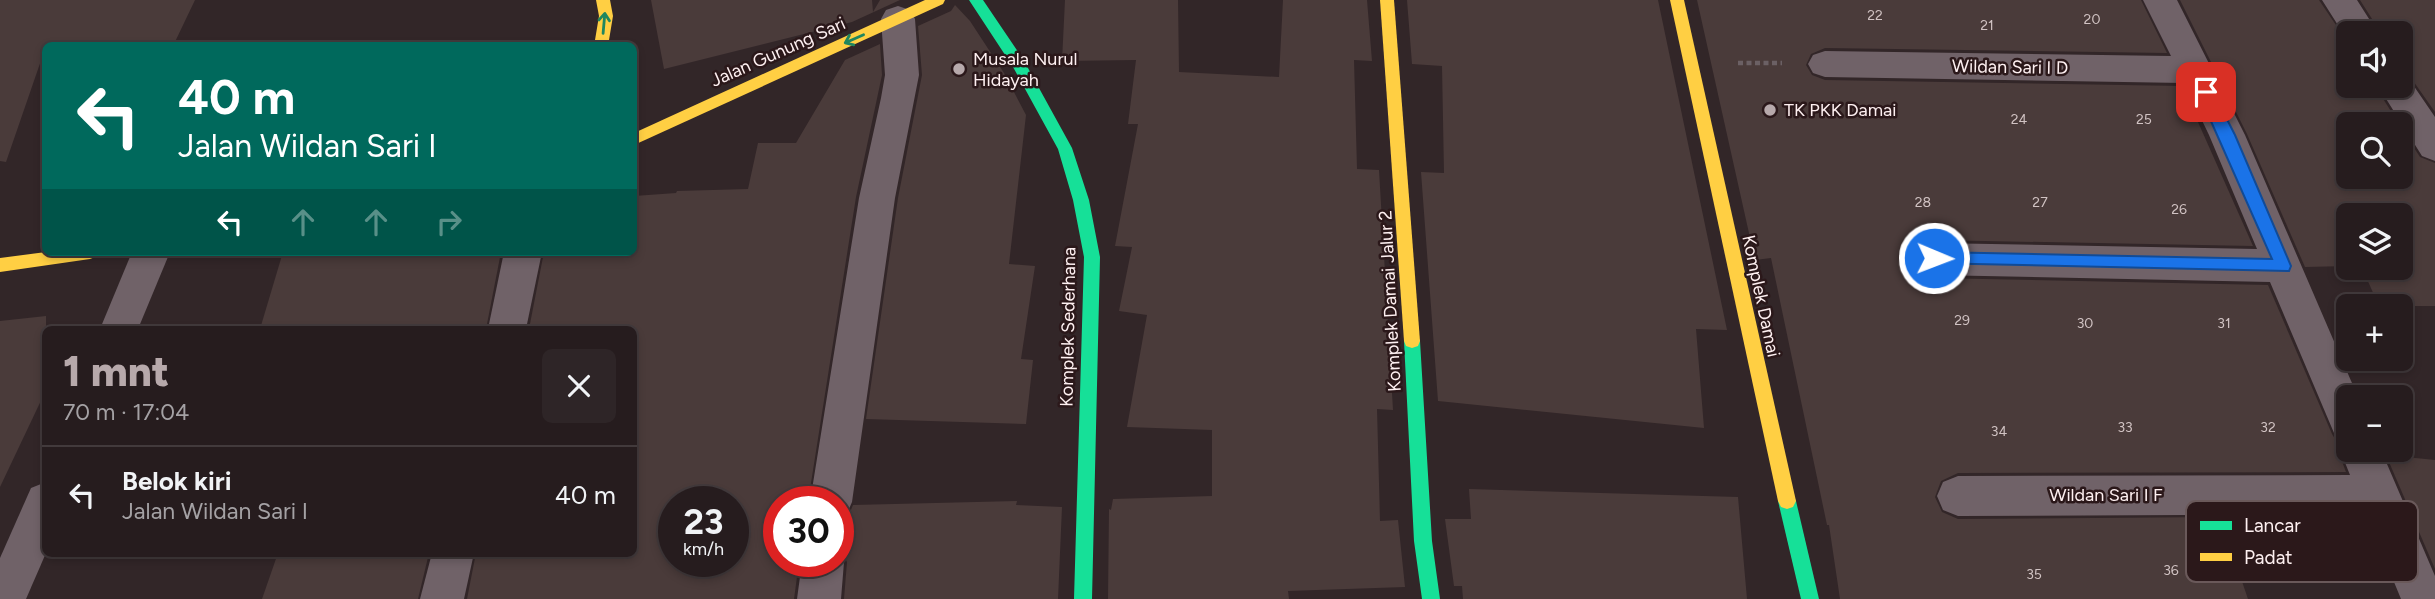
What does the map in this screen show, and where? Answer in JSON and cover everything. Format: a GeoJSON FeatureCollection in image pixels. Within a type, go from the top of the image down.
{"type":"FeatureCollection","features":[{"type":"Feature","properties":{"kind":"street"},"geometry":{"type":"LineString","coordinates":[[602,42],[606,16],[603,0]]}},
{"type":"Feature","properties":{"kind":"street","name":"Jalan Gunung Sari"},"geometry":{"type":"LineString","coordinates":[[637,138],[938,0]]}},
{"type":"Feature","properties":{"kind":"street","name":"Komplek Sederhana"},"geometry":{"type":"LineString","coordinates":[[976,0],[1018,63],[1065,148],[1081,200],[1092,257],[1083,599]]}},
{"type":"Feature","properties":{"kind":"street","name":"Komplek Damai Jalur 2"},"geometry":{"type":"LineString","coordinates":[[1387,0],[1407,254],[1423,541],[1431,599]]}},
{"type":"Feature","properties":{"kind":"street","name":"Komplek Damai"},"geometry":{"type":"LineString","coordinates":[[1678,0],[1770,429],[1810,599]]}},
{"type":"Feature","properties":{"kind":"street"},"geometry":{"type":"LineString","coordinates":[[2160,0],[2227,135],[2336,392]]}},
{"type":"Feature","properties":{"kind":"street"},"geometry":{"type":"LineString","coordinates":[[2339,0],[2353,21]]}},
{"type":"Feature","properties":{"kind":"street"},"geometry":{"type":"LineString","coordinates":[[833,486],[877,198],[899,98],[902,75],[898,19]]}},
{"type":"Feature","properties":{"kind":"street","name":"Wildan Sari I D"},"geometry":{"type":"LineString","coordinates":[[1825,64],[2195,70]]}},
{"type":"Feature","properties":{"kind":"street"},"geometry":{"type":"LineString","coordinates":[[2403,98],[2435,146]]}},
{"type":"Feature","properties":{"kind":"street"},"geometry":{"type":"LineString","coordinates":[[0,265],[62,256]]}},
{"type":"Feature","properties":{"kind":"street"},"geometry":{"type":"LineString","coordinates":[[120,326],[149,256]]}},
{"type":"Feature","properties":{"kind":"street"},"geometry":{"type":"LineString","coordinates":[[508,326],[522,256]]}},
{"type":"Feature","properties":{"kind":"street"},"geometry":{"type":"LineString","coordinates":[[1934,258],[2283,266]]}},
{"type":"Feature","properties":{"kind":"street"},"geometry":{"type":"LineString","coordinates":[[2366,462],[2383,501]]}},
{"type":"Feature","properties":{"kind":"street","name":"Wildan Sari I F"},"geometry":{"type":"LineString","coordinates":[[1958,496],[2380,494]]}},
{"type":"Feature","properties":{"kind":"street"},"geometry":{"type":"LineString","coordinates":[[4,599],[42,511]]}},
{"type":"Feature","properties":{"kind":"street"},"geometry":{"type":"LineString","coordinates":[[442,599],[452,557]]}},
{"type":"Feature","properties":{"kind":"street"},"geometry":{"type":"LineString","coordinates":[[819,599],[821,577]]}},
{"type":"Feature","properties":{"kind":"street"},"geometry":{"type":"LineString","coordinates":[[2416,582],[2423,599]]}},
{"type":"Feature","properties":{"kind":"path"},"geometry":{"type":"LineString","coordinates":[[1691,62],[1825,64]]}},
{"type":"Feature","properties":{"kind":"building"},"geometry":{"type":"Polygon","coordinates":[[[0,0],[195,0],[175,42],[42,42],[42,58],[6,162],[0,161],[0,0]]]}},
{"type":"Feature","properties":{"kind":"building"},"geometry":{"type":"Polygon","coordinates":[[[651,0],[872,0],[873,12],[880,0],[900,0],[852,22],[664,69],[651,0]]]}},
{"type":"Feature","properties":{"kind":"building"},"geometry":{"type":"Polygon","coordinates":[[[1065,0],[1178,0],[1179,72],[1279,77],[1283,0],[1367,0],[1372,61],[1354,60],[1357,169],[1379,170],[1393,410],[1377,409],[1380,521],[1398,520],[1405,587],[1288,591],[1289,599],[1108,599],[1109,509],[1111,510],[1113,499],[1212,496],[1212,430],[1127,427],[1147,315],[1119,311],[1132,247],[1115,246],[1138,124],[1128,124],[1136,60],[1062,61],[1065,0]]]}},
{"type":"Feature","properties":{"kind":"building"},"geometry":{"type":"Polygon","coordinates":[[[1407,0],[1658,0],[1727,330],[1696,329],[1704,428],[1438,401],[1421,172],[1444,173],[1442,66],[1412,64],[1407,0]]]}},
{"type":"Feature","properties":{"kind":"building"},"geometry":{"type":"Polygon","coordinates":[[[1697,0],[2141,0],[2167,53],[1825,48],[1811,54],[1806,65],[1812,75],[1825,80],[2182,86],[2253,246],[1934,240],[1919,247],[1913,260],[1920,272],[1934,278],[2268,285],[2336,441],[2336,462],[2342,462],[2346,472],[1958,473],[1941,481],[1935,497],[1942,512],[1958,519],[2186,517],[2186,582],[2242,582],[2248,599],[1840,599],[1829,525],[1771,258],[1755,260],[1697,0]]]}},
{"type":"Feature","properties":{"kind":"building"},"geometry":{"type":"Polygon","coordinates":[[[2180,0],[2319,0],[2336,25],[2336,98],[2383,98],[2391,112],[2336,112],[2336,189],[2413,189],[2413,146],[2420,157],[2435,163],[2435,306],[2413,306],[2413,294],[2374,294],[2367,280],[2413,280],[2413,203],[2336,203],[2336,266],[2305,267],[2247,134],[2180,0]]]}},
{"type":"Feature","properties":{"kind":"building"},"geometry":{"type":"Polygon","coordinates":[[[2360,0],[2435,0],[2435,112],[2413,81],[2413,21],[2373,21],[2360,0]]]}},
{"type":"Feature","properties":{"kind":"building"},"geometry":{"type":"Polygon","coordinates":[[[955,5],[970,21],[1004,73],[1026,115],[1009,264],[1035,266],[1021,359],[1033,360],[1026,424],[866,419],[898,198],[922,75],[918,26],[951,11],[955,5]]]}},
{"type":"Feature","properties":{"kind":"building"},"geometry":{"type":"Polygon","coordinates":[[[880,44],[882,75],[856,197],[811,486],[763,486],[763,577],[797,577],[794,599],[467,599],[475,557],[637,557],[637,326],[530,326],[543,256],[637,256],[637,196],[677,191],[748,189],[758,143],[796,143],[845,60],[880,44]]]}},
{"type":"Feature","properties":{"kind":"building"},"geometry":{"type":"Polygon","coordinates":[[[282,256],[500,256],[487,326],[261,326],[282,256]]]}},
{"type":"Feature","properties":{"kind":"building"},"geometry":{"type":"Polygon","coordinates":[[[46,316],[46,326],[42,326],[42,398],[0,487],[0,321],[46,316]]]}},
{"type":"Feature","properties":{"kind":"building"},"geometry":{"type":"Polygon","coordinates":[[[2413,458],[2435,460],[2435,569],[2418,529],[2418,501],[2406,501],[2389,462],[2413,462],[2413,458]]]}},
{"type":"Feature","properties":{"kind":"building"},"geometry":{"type":"Polygon","coordinates":[[[1469,489],[1738,497],[1747,599],[1463,599],[1462,586],[1454,586],[1445,519],[1471,519],[1469,489]]]}},
{"type":"Feature","properties":{"kind":"building"},"geometry":{"type":"Polygon","coordinates":[[[1017,501],[1016,505],[1062,507],[1058,599],[844,599],[846,577],[854,577],[854,505],[1017,501]]]}},
{"type":"Feature","properties":{"kind":"building"},"geometry":{"type":"Polygon","coordinates":[[[277,557],[428,557],[418,599],[262,599],[277,557]]]}},
{"type":"Feature","properties":{"kind":"traffic: fast"},"geometry":{"type":"LineString","coordinates":[[976,0],[1018,63],[1065,148],[1081,200],[1092,257],[1083,599]]}},
{"type":"Feature","properties":{"kind":"traffic: fast"},"geometry":{"type":"LineString","coordinates":[[1412,341],[1423,541],[1431,599]]}},
{"type":"Feature","properties":{"kind":"traffic: fast"},"geometry":{"type":"LineString","coordinates":[[1787,501],[1810,599]]}},
{"type":"Feature","properties":{"kind":"traffic: slow"},"geometry":{"type":"LineString","coordinates":[[602,42],[606,16],[603,0]]}},
{"type":"Feature","properties":{"kind":"traffic: slow"},"geometry":{"type":"LineString","coordinates":[[637,138],[938,0]]}},
{"type":"Feature","properties":{"kind":"traffic: slow"},"geometry":{"type":"LineString","coordinates":[[1387,0],[1412,341]]}},
{"type":"Feature","properties":{"kind":"traffic: slow"},"geometry":{"type":"LineString","coordinates":[[1677,0],[1787,501]]}},
{"type":"Feature","properties":{"kind":"traffic: slow"},"geometry":{"type":"LineString","coordinates":[[0,265],[62,256]]}},
{"type":"Feature","properties":{"kind":"place","name":"Musala Nurul Hidayah"},"geometry":{"type":"Point","coordinates":[959,69]}},
{"type":"Feature","properties":{"kind":"place","name":"TK PKK Damai"},"geometry":{"type":"Point","coordinates":[1770,110]}},
{"type":"Feature","properties":{"kind":"route"},"geometry":{"type":"LineString","coordinates":[[1934,258],[2283,266],[2206,92]]}}]}
